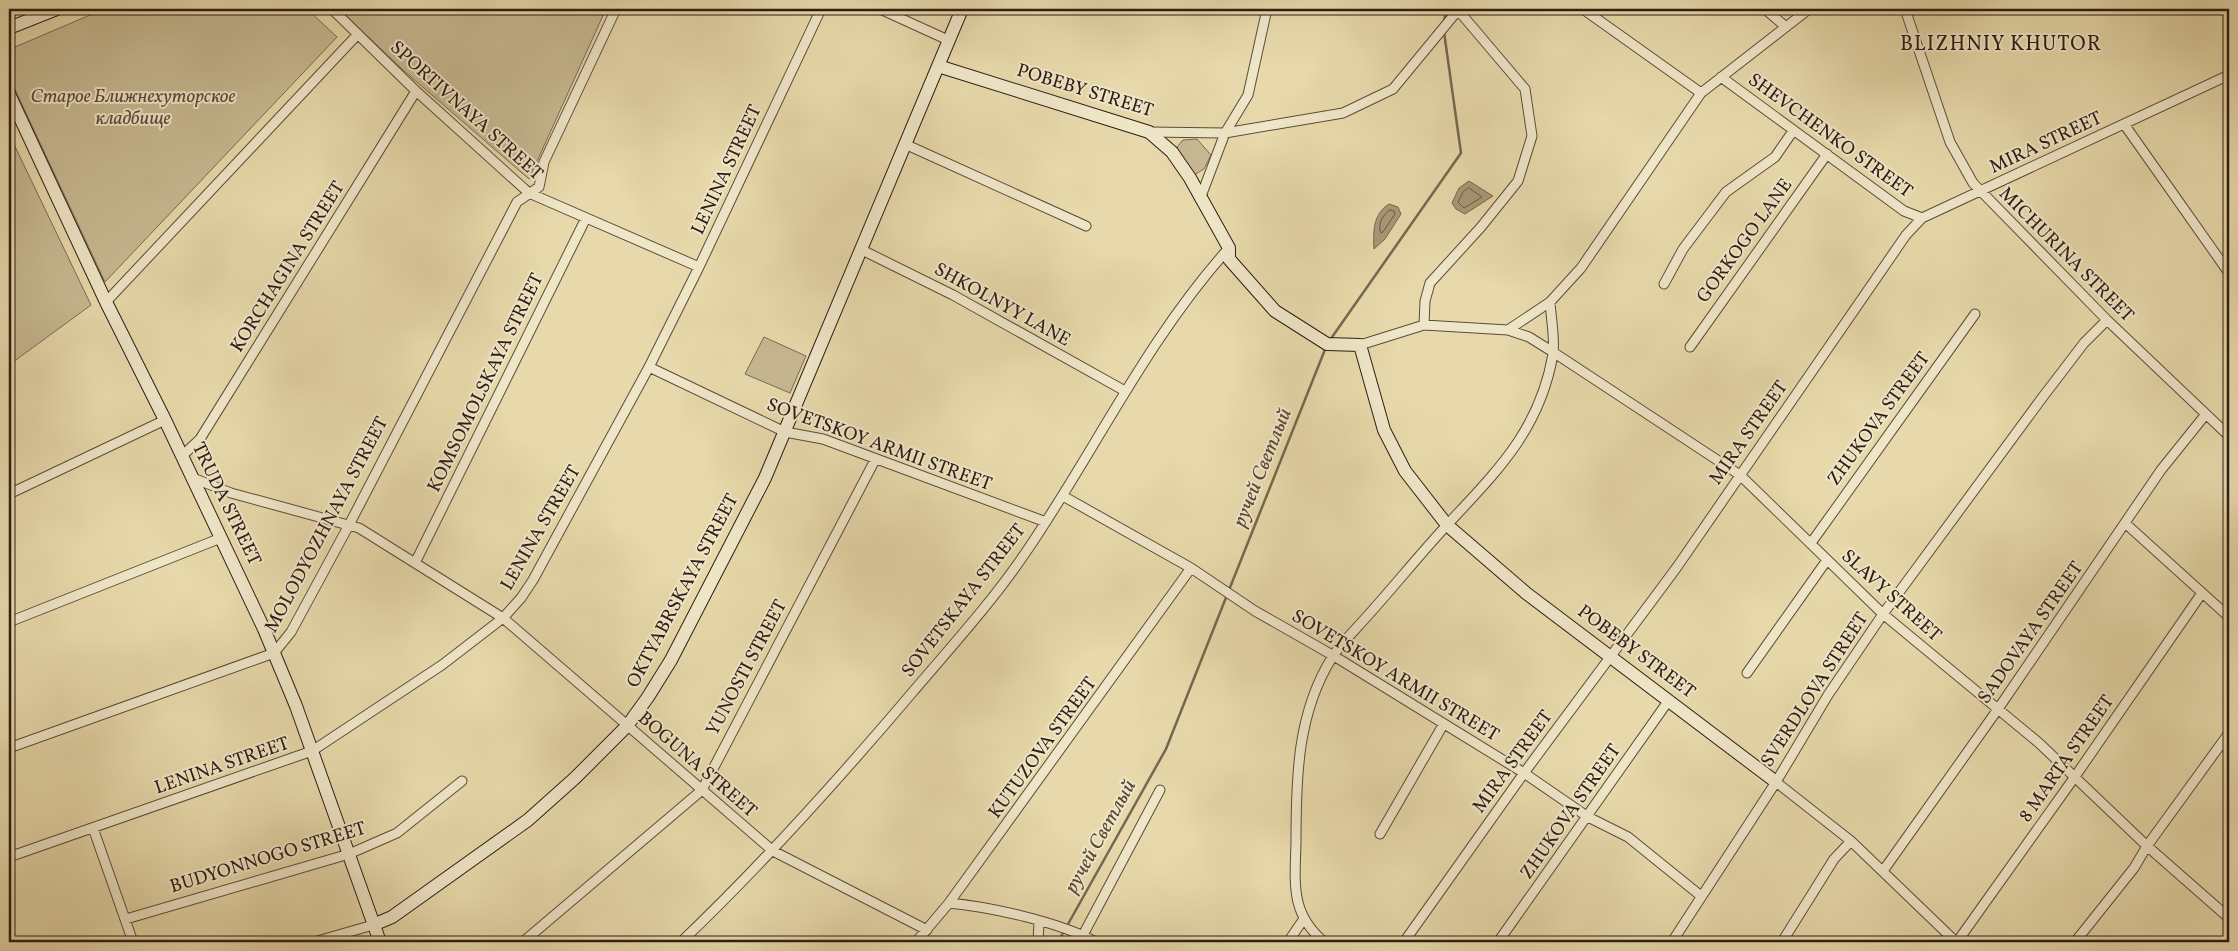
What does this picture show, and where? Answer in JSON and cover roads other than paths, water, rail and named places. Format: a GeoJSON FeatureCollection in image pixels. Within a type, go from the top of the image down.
{"type":"FeatureCollection","features":[{"type":"Feature","properties":{"kind":"street"},"geometry":{"type":"LineString","coordinates":[[9,28],[57,9]]}},
{"type":"Feature","properties":{"kind":"street","name":"SPORTIVNAYA STREET"},"geometry":{"type":"LineString","coordinates":[[332,9],[416,91],[529,193],[699,267]]}},
{"type":"Feature","properties":{"kind":"street","name":"MOLODYOZHNAYA STREET"},"geometry":{"type":"LineString","coordinates":[[9,748],[274,653],[291,632],[349,525],[512,210],[517,202],[539,187],[544,162],[616,9]]}},
{"type":"Feature","properties":{"kind":"street","name":"LENINA STREET"},"geometry":{"type":"LineString","coordinates":[[9,857],[312,751],[442,664],[503,618],[521,598],[533,580],[650,367],[821,9]]}},
{"type":"Feature","properties":{"kind":"street"},"geometry":{"type":"LineString","coordinates":[[880,9],[948,40]]}},
{"type":"Feature","properties":{"kind":"street","name":"OKTYABRSKAYA STREET"},"geometry":{"type":"LineString","coordinates":[[314,942],[373,925],[392,917],[528,820],[575,778],[627,726],[671,660],[765,478],[907,145],[962,9]]}},
{"type":"Feature","properties":{"kind":"street"},"geometry":{"type":"LineString","coordinates":[[1200,198],[1225,133],[1248,95],[1268,9]]}},
{"type":"Feature","properties":{"kind":"street"},"geometry":{"type":"LineString","coordinates":[[1149,132],[1172,152],[1229,248],[1229,259],[1275,311],[1327,344],[1360,345],[1424,325],[1425,301],[1430,283],[1481,227],[1518,181],[1532,136],[1525,89],[1459,9],[1393,89],[1343,113],[1225,133]]}},
{"type":"Feature","properties":{"kind":"street"},"geometry":{"type":"LineString","coordinates":[[1583,9],[1701,93]]}},
{"type":"Feature","properties":{"kind":"street"},"geometry":{"type":"LineString","coordinates":[[1765,9],[1786,27]]}},
{"type":"Feature","properties":{"kind":"street"},"geometry":{"type":"LineString","coordinates":[[1508,330],[1550,302],[1580,268],[1701,93],[1810,9]]}},
{"type":"Feature","properties":{"kind":"street","name":"MICHURINA STREET"},"geometry":{"type":"LineString","coordinates":[[1905,9],[1950,142],[1980,192],[2106,320],[2229,436]]}},
{"type":"Feature","properties":{"kind":"street"},"geometry":{"type":"LineString","coordinates":[[106,302],[358,34]]}},
{"type":"Feature","properties":{"kind":"street","name":"POBEBY STREET"},"geometry":{"type":"LineString","coordinates":[[938,66],[1149,132],[1225,133]]}},
{"type":"Feature","properties":{"kind":"street","name":"MIRA STREET"},"geometry":{"type":"LineString","coordinates":[[1404,942],[1524,773],[1611,658],[1906,235],[1922,218],[2229,75]]}},
{"type":"Feature","properties":{"kind":"street","name":"SHEVCHENKO STREET"},"geometry":{"type":"LineString","coordinates":[[1721,77],[1904,211],[1922,218]]}},
{"type":"Feature","properties":{"kind":"street","name":"KORCHAGINA STREET"},"geometry":{"type":"LineString","coordinates":[[182,456],[200,439],[416,91]]}},
{"type":"Feature","properties":{"kind":"street","name":"TRUDA STREET"},"geometry":{"type":"LineString","coordinates":[[9,94],[106,302],[193,478],[274,653],[312,751],[380,942]]}},
{"type":"Feature","properties":{"kind":"street"},"geometry":{"type":"LineString","coordinates":[[2124,124],[2229,273]]}},
{"type":"Feature","properties":{"kind":"street"},"geometry":{"type":"LineString","coordinates":[[1664,284],[1683,249],[1726,192],[1775,157],[1793,131]]}},
{"type":"Feature","properties":{"kind":"street"},"geometry":{"type":"LineString","coordinates":[[907,145],[1086,226]]}},
{"type":"Feature","properties":{"kind":"street","name":"GORKOGO LANE"},"geometry":{"type":"LineString","coordinates":[[1690,346],[1827,154]]}},
{"type":"Feature","properties":{"kind":"street","name":"KOMSOMOLSKAYA STREET"},"geometry":{"type":"LineString","coordinates":[[415,563],[586,218]]}},
{"type":"Feature","properties":{"kind":"street","name":"SOVETSKAYA STREET"},"geometry":{"type":"LineString","coordinates":[[681,942],[772,851],[883,728],[984,608],[1046,522],[1126,391],[1195,287],[1229,248]]}},
{"type":"Feature","properties":{"kind":"street","name":"SHKOLNYY LANE"},"geometry":{"type":"LineString","coordinates":[[862,250],[953,295],[1126,391]]}},
{"type":"Feature","properties":{"kind":"street"},"geometry":{"type":"LineString","coordinates":[[1324,942],[1303,920],[1297,899],[1295,875],[1298,761],[1305,718],[1334,656],[1446,525],[1484,488],[1516,448],[1533,417],[1546,385],[1553,352],[1550,302]]}},
{"type":"Feature","properties":{"kind":"street","name":"ZHUKOVA STREET"},"geometry":{"type":"LineString","coordinates":[[1811,543],[1975,314]]}},
{"type":"Feature","properties":{"kind":"street","name":"SVERDLOVA STREET"},"geometry":{"type":"LineString","coordinates":[[1672,942],[1776,782],[1828,695],[1883,614],[2042,398],[2084,343],[2106,320]]}},
{"type":"Feature","properties":{"kind":"street","name":"SLAVY STREET"},"geometry":{"type":"LineString","coordinates":[[1424,325],[1508,330],[1529,337],[1740,475],[1883,614],[2039,743],[2147,846],[2228,912]]}},
{"type":"Feature","properties":{"kind":"street","name":"POBEBY STREET"},"geometry":{"type":"LineString","coordinates":[[1360,345],[1384,430],[1405,471],[1446,525],[1526,593],[1669,700],[1850,841],[1956,942]]}},
{"type":"Feature","properties":{"kind":"street","name":"SOVETSKOY ARMII STREET"},"geometry":{"type":"LineString","coordinates":[[650,367],[785,432],[823,439],[875,460],[1046,522]]}},
{"type":"Feature","properties":{"kind":"street","name":"SADOVAYA STREET"},"geometry":{"type":"LineString","coordinates":[[1883,871],[1998,709],[2161,470],[2206,414]]}},
{"type":"Feature","properties":{"kind":"street"},"geometry":{"type":"LineString","coordinates":[[9,494],[165,420]]}},
{"type":"Feature","properties":{"kind":"street","name":"YUNOSTI STREET"},"geometry":{"type":"LineString","coordinates":[[523,942],[702,790],[875,460]]}},
{"type":"Feature","properties":{"kind":"street","name":"BOGUNA STREET"},"geometry":{"type":"LineString","coordinates":[[193,478],[231,493],[359,528],[503,618],[772,851],[927,930]]}},
{"type":"Feature","properties":{"kind":"street","name":"SOVETSKOY ARMII STREET"},"geometry":{"type":"LineString","coordinates":[[1063,496],[1191,568],[1255,611],[1334,656],[1443,725],[1524,773],[1588,817],[1628,837],[1701,896]]}},
{"type":"Feature","properties":{"kind":"street"},"geometry":{"type":"LineString","coordinates":[[2125,524],[2229,617]]}},
{"type":"Feature","properties":{"kind":"street"},"geometry":{"type":"LineString","coordinates":[[9,622],[221,538]]}},
{"type":"Feature","properties":{"kind":"street"},"geometry":{"type":"LineString","coordinates":[[1747,673],[1827,560]]}},
{"type":"Feature","properties":{"kind":"street","name":"KUTUZOVA STREET"},"geometry":{"type":"LineString","coordinates":[[916,942],[950,903],[1191,568]]}},
{"type":"Feature","properties":{"kind":"street","name":"8 MARTA STREET"},"geometry":{"type":"LineString","coordinates":[[1956,942],[2074,778],[2202,593]]}},
{"type":"Feature","properties":{"kind":"street","name":"ZHUKOVA STREET"},"geometry":{"type":"LineString","coordinates":[[1498,942],[1669,700]]}},
{"type":"Feature","properties":{"kind":"street"},"geometry":{"type":"LineString","coordinates":[[1380,834],[1443,725]]}},
{"type":"Feature","properties":{"kind":"street"},"geometry":{"type":"LineString","coordinates":[[2075,942],[2134,868],[2147,846],[2229,732]]}},
{"type":"Feature","properties":{"kind":"street","name":"BUDYONNOGO STREET"},"geometry":{"type":"LineString","coordinates":[[126,919],[349,854],[397,833],[462,781]]}},
{"type":"Feature","properties":{"kind":"street"},"geometry":{"type":"LineString","coordinates":[[1083,935],[1160,790]]}},
{"type":"Feature","properties":{"kind":"street"},"geometry":{"type":"LineString","coordinates":[[93,828],[133,942]]}},
{"type":"Feature","properties":{"kind":"street"},"geometry":{"type":"LineString","coordinates":[[1782,942],[1834,859],[1850,841]]}},
{"type":"Feature","properties":{"kind":"street"},"geometry":{"type":"LineString","coordinates":[[950,903],[968,905],[1039,922],[1083,935],[1096,942]]}},
{"type":"Feature","properties":{"kind":"street"},"geometry":{"type":"LineString","coordinates":[[1288,942],[1303,920]]}},
{"type":"Feature","properties":{"kind":"street"},"geometry":{"type":"LineString","coordinates":[[1038,942],[1039,922]]}},
{"type":"Feature","properties":{"kind":"street"},"geometry":{"type":"LineString","coordinates":[[9,937],[9,942]]}},
{"type":"Feature","properties":{"kind":"water"},"geometry":{"type":"Polygon","coordinates":[[[1469,181],[1493,196],[1465,214],[1456,209],[1452,203],[1459,188],[1469,181]]]}},
{"type":"Feature","properties":{"kind":"water"},"geometry":{"type":"Polygon","coordinates":[[[1389,204],[1398,207],[1401,214],[1385,239],[1374,249],[1374,230],[1377,218],[1389,204]]]}},
{"type":"Feature","properties":{"kind":"waterway","name":"ручей Светлый"},"geometry":{"type":"LineString","coordinates":[[1444,22],[1446,9]]}},
{"type":"Feature","properties":{"kind":"waterway","name":"ручей Светлый"},"geometry":{"type":"LineString","coordinates":[[2213,9],[2229,18]]}},
{"type":"Feature","properties":{"kind":"waterway","name":"ручей Светлый"},"geometry":{"type":"LineString","coordinates":[[1330,340],[1461,153],[1444,32]]}},
{"type":"Feature","properties":{"kind":"waterway","name":"ручей Светлый"},"geometry":{"type":"LineString","coordinates":[[1229,590],[1326,347]]}},
{"type":"Feature","properties":{"kind":"waterway","name":"ручей Светлый"},"geometry":{"type":"LineString","coordinates":[[1058,942],[1166,749],[1227,595]]}},
{"type":"Feature","properties":{"kind":"district","name":"BLIZHNIY KHUTOR"},"geometry":{"type":"Point","coordinates":[2001,44]}},
{"type":"Feature","properties":{"kind":"park label","name":"Старое Ближнехуторское кладбище"},"geometry":{"type":"Point","coordinates":[133,108]}}]}
